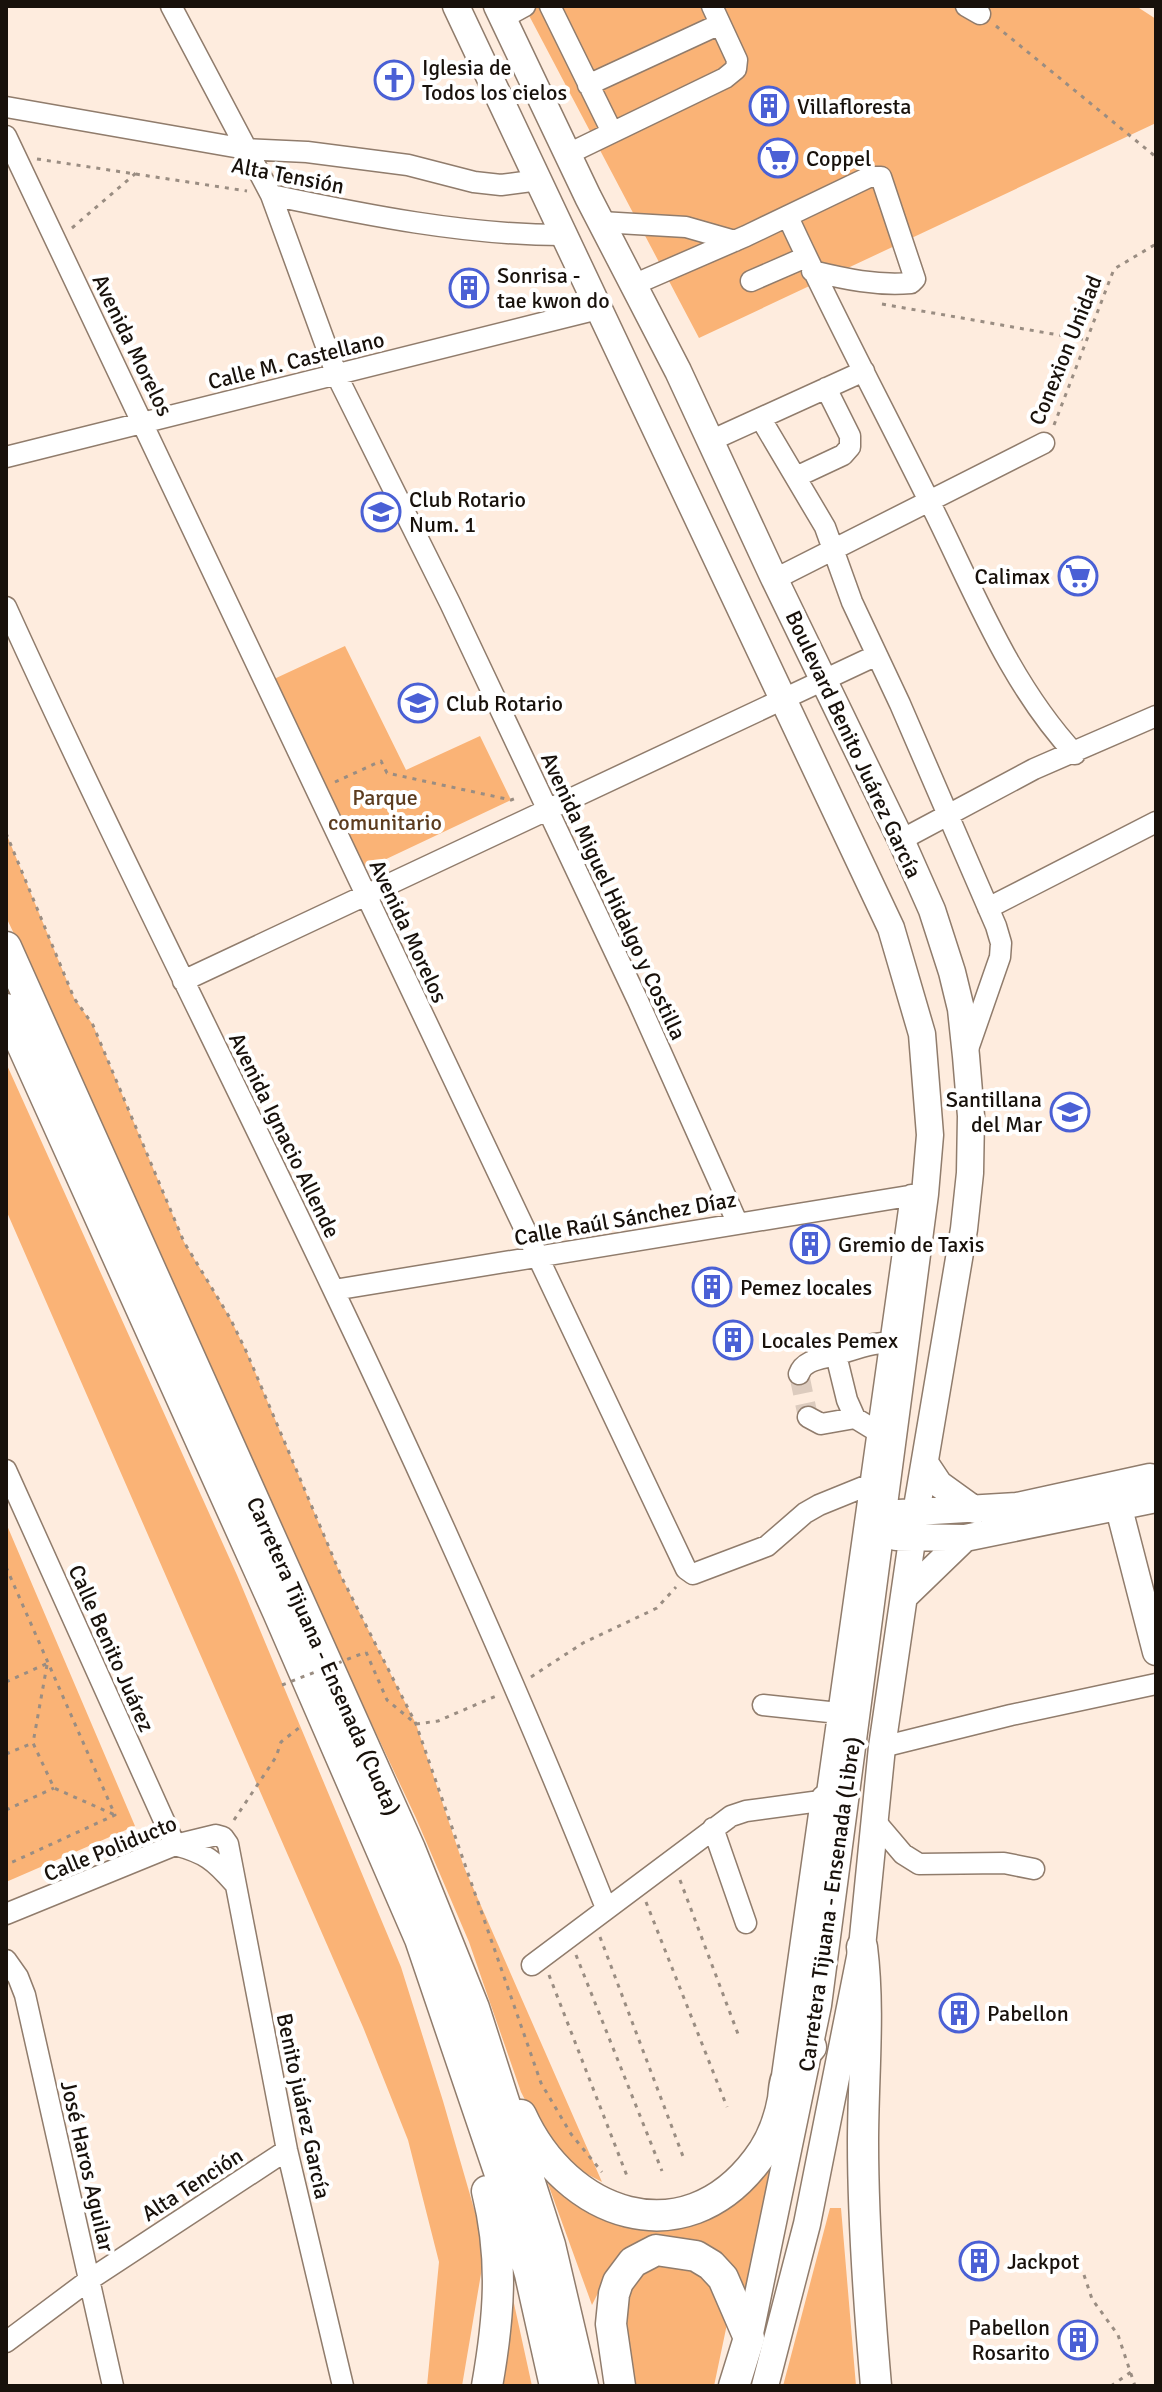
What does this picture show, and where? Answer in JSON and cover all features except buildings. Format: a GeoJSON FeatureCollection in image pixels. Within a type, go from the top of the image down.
{"type":"FeatureCollection","features":[{"type":"Feature","properties":{"kind":"highway","name":"Carretera Tijuana - Ensenada (Cuota)"},"geometry":{"type":"LineString","coordinates":[[6,947],[404,1835],[474,2008],[552,2254],[583,2386]]}},
{"type":"Feature","properties":{"kind":"highway","name":"Carretera Tijuana - Ensenada (Cuota)"},"geometry":{"type":"LineString","coordinates":[[6,1009],[284,1626],[420,1939],[505,2189],[530,2274],[555,2386]]}},
{"type":"Feature","properties":{"kind":"highway"},"geometry":{"type":"LineString","coordinates":[[474,2008],[525,2125],[548,2160],[577,2189],[625,2213],[678,2213],[717,2198],[756,2162],[768,2145],[780,2112],[836,1799]]}},
{"type":"Feature","properties":{"kind":"highway"},"geometry":{"type":"LineString","coordinates":[[862,1947],[867,1996],[863,2080],[865,2239],[876,2386]]}},
{"type":"Feature","properties":{"kind":"highway"},"geometry":{"type":"LineString","coordinates":[[787,2076],[811,2047]]}},
{"type":"Feature","properties":{"kind":"highway"},"geometry":{"type":"LineString","coordinates":[[474,2102],[479,2156],[499,2262],[499,2299],[487,2386]]}},
{"type":"Feature","properties":{"kind":"highway"},"geometry":{"type":"LineString","coordinates":[[620,2386],[611,2324],[614,2294],[618,2282],[633,2262],[656,2250],[696,2256],[711,2265],[732,2293],[749,2338]]}},
{"type":"Feature","properties":{"kind":"highway"},"geometry":{"type":"LineString","coordinates":[[552,2254],[602,2386]]}},
{"type":"Feature","properties":{"kind":"highway","name":"Carretera Tijuana - Ensenada (Libre)"},"geometry":{"type":"LineString","coordinates":[[734,2386],[749,2338]]}},
{"type":"Feature","properties":{"kind":"main road","name":"Boulevard Benito Juárez García"},"geometry":{"type":"LineString","coordinates":[[458,10],[891,928],[909,985],[922,1034],[930,1135],[918,1194],[879,1480],[882,1524]]}},
{"type":"Feature","properties":{"kind":"main road"},"geometry":{"type":"LineString","coordinates":[[458,10],[487,49],[495,54],[523,59]]}},
{"type":"Feature","properties":{"kind":"main road","name":"Boulevard Benito Juárez García"},"geometry":{"type":"LineString","coordinates":[[508,10],[523,59],[601,222],[678,371],[901,840],[932,910],[952,972],[961,1009],[971,1116],[967,1201],[914,1525]]}},
{"type":"Feature","properties":{"kind":"main road"},"geometry":{"type":"LineString","coordinates":[[925,1463],[939,1484],[975,1510]]}},
{"type":"Feature","properties":{"kind":"main road"},"geometry":{"type":"LineString","coordinates":[[905,1596],[965,1538],[1155,1488]]}},
{"type":"Feature","properties":{"kind":"main road"},"geometry":{"type":"LineString","coordinates":[[914,1525],[975,1510],[1116,1496]]}},
{"type":"Feature","properties":{"kind":"main road"},"geometry":{"type":"LineString","coordinates":[[1116,1496],[1156,1652]]}},
{"type":"Feature","properties":{"kind":"main road"},"geometry":{"type":"LineString","coordinates":[[882,1524],[914,1525],[965,1538]]}},
{"type":"Feature","properties":{"kind":"main road","name":"Carretera Tijuana - Ensenada (Libre)"},"geometry":{"type":"LineString","coordinates":[[749,2338],[811,2047],[847,1714],[882,1524]]}},
{"type":"Feature","properties":{"kind":"main road","name":"Carretera Tijuana - Ensenada (Libre)"},"geometry":{"type":"LineString","coordinates":[[765,2386],[807,2224],[862,1947],[882,1747],[914,1525]]}},
{"type":"Feature","properties":{"kind":"street","name":"Avenida Miguel Hidalgo y Costilla"},"geometry":{"type":"LineString","coordinates":[[171,6],[271,195],[337,376],[450,603],[638,1001],[737,1222]]}},
{"type":"Feature","properties":{"kind":"street"},"geometry":{"type":"LineString","coordinates":[[550,6],[612,132]]}},
{"type":"Feature","properties":{"kind":"street"},"geometry":{"type":"LineString","coordinates":[[568,154],[725,78],[736,69],[737,60],[716,15],[588,85]]}},
{"type":"Feature","properties":{"kind":"street"},"geometry":{"type":"LineString","coordinates":[[6,107],[246,149],[307,152],[408,165],[474,182],[501,185],[539,180]]}},
{"type":"Feature","properties":{"kind":"street","name":"Avenida Morelos"},"geometry":{"type":"LineString","coordinates":[[6,136],[11,156],[57,242],[315,791],[689,1573]]}},
{"type":"Feature","properties":{"kind":"street"},"geometry":{"type":"LineString","coordinates":[[633,285],[788,217],[869,177],[878,176],[884,182],[915,279],[911,283],[873,283],[809,264],[751,281]]}},
{"type":"Feature","properties":{"kind":"street","name":"Alta Tensión"},"geometry":{"type":"LineString","coordinates":[[271,195],[341,210],[509,235],[562,235]]}},
{"type":"Feature","properties":{"kind":"street"},"geometry":{"type":"LineString","coordinates":[[788,217],[978,604],[1028,694],[1051,728],[1075,754]]}},
{"type":"Feature","properties":{"kind":"street"},"geometry":{"type":"LineString","coordinates":[[601,222],[686,227],[735,241]]}},
{"type":"Feature","properties":{"kind":"street","name":"Calle M. Castellano"},"geometry":{"type":"LineString","coordinates":[[6,457],[598,309]]}},
{"type":"Feature","properties":{"kind":"street"},"geometry":{"type":"LineString","coordinates":[[710,441],[864,371]]}},
{"type":"Feature","properties":{"kind":"street"},"geometry":{"type":"LineString","coordinates":[[796,477],[843,455],[850,447],[850,436],[826,388]]}},
{"type":"Feature","properties":{"kind":"street"},"geometry":{"type":"LineString","coordinates":[[761,419],[825,527],[852,602],[900,704],[1001,943],[1000,957],[966,1056]]}},
{"type":"Feature","properties":{"kind":"street"},"geometry":{"type":"LineString","coordinates":[[775,579],[1044,443]]}},
{"type":"Feature","properties":{"kind":"street","name":"Avenida Ignacio Allende"},"geometry":{"type":"LineString","coordinates":[[6,607],[71,750],[334,1290],[515,1688],[558,1787],[599,1914]]}},
{"type":"Feature","properties":{"kind":"street"},"geometry":{"type":"LineString","coordinates":[[183,981],[877,655]]}},
{"type":"Feature","properties":{"kind":"street"},"geometry":{"type":"LineString","coordinates":[[901,840],[1034,769],[1075,754],[1156,716]]}},
{"type":"Feature","properties":{"kind":"street"},"geometry":{"type":"LineString","coordinates":[[988,908],[1156,822]]}},
{"type":"Feature","properties":{"kind":"street","name":"Calle Raúl Sánchez Díaz"},"geometry":{"type":"LineString","coordinates":[[334,1290],[918,1194]]}},
{"type":"Feature","properties":{"kind":"street"},"geometry":{"type":"LineString","coordinates":[[799,1374],[808,1362],[898,1344]]}},
{"type":"Feature","properties":{"kind":"street"},"geometry":{"type":"LineString","coordinates":[[836,1355],[847,1400],[855,1418],[885,1436]]}},
{"type":"Feature","properties":{"kind":"street"},"geometry":{"type":"LineString","coordinates":[[808,1417],[821,1424],[855,1418]]}},
{"type":"Feature","properties":{"kind":"street","name":"Calle Benito Juárez"},"geometry":{"type":"LineString","coordinates":[[6,1470],[175,1845]]}},
{"type":"Feature","properties":{"kind":"street"},"geometry":{"type":"LineString","coordinates":[[689,1573],[767,1546],[805,1513],[879,1480]]}},
{"type":"Feature","properties":{"kind":"street"},"geometry":{"type":"LineString","coordinates":[[763,1705],[847,1714],[879,1480]]}},
{"type":"Feature","properties":{"kind":"street"},"geometry":{"type":"LineString","coordinates":[[882,1747],[1156,1684]]}},
{"type":"Feature","properties":{"kind":"street"},"geometry":{"type":"LineString","coordinates":[[537,1962],[713,1828],[746,1811],[836,1799]]}},
{"type":"Feature","properties":{"kind":"street"},"geometry":{"type":"LineString","coordinates":[[875,1821],[903,1854],[919,1864],[1004,1863],[1034,1869]]}},
{"type":"Feature","properties":{"kind":"street"},"geometry":{"type":"LineString","coordinates":[[713,1828],[746,1923]]}},
{"type":"Feature","properties":{"kind":"street","name":"Calle Poliducto"},"geometry":{"type":"LineString","coordinates":[[10,1917],[175,1845],[216,1835],[223,1837]]}},
{"type":"Feature","properties":{"kind":"street","name":"Benito juárez García"},"geometry":{"type":"LineString","coordinates":[[223,1837],[228,1844],[287,2150],[343,2386]]}},
{"type":"Feature","properties":{"kind":"street"},"geometry":{"type":"LineString","coordinates":[[175,1845],[214,1860],[236,1886]]}},
{"type":"Feature","properties":{"kind":"street","name":"José Haros Aguilar"},"geometry":{"type":"LineString","coordinates":[[6,1960],[18,1977],[25,1995],[113,2386]]}},
{"type":"Feature","properties":{"kind":"street","name":"Alta Tención"},"geometry":{"type":"LineString","coordinates":[[6,2342],[89,2280],[287,2150]]}},
{"type":"Feature","properties":{"kind":"path"},"geometry":{"type":"LineString","coordinates":[[973,10],[1156,157]]}},
{"type":"Feature","properties":{"kind":"path","name":"Alta Tensión"},"geometry":{"type":"LineString","coordinates":[[11,156],[271,195]]}},
{"type":"Feature","properties":{"kind":"path"},"geometry":{"type":"LineString","coordinates":[[57,242],[136,173]]}},
{"type":"Feature","properties":{"kind":"path","name":"Conexion Unidad"},"geometry":{"type":"LineString","coordinates":[[1044,443],[1058,418],[1114,269],[1156,244]]}},
{"type":"Feature","properties":{"kind":"path"},"geometry":{"type":"LineString","coordinates":[[870,302],[1087,340]]}},
{"type":"Feature","properties":{"kind":"path"},"geometry":{"type":"LineString","coordinates":[[315,791],[381,761],[387,773],[511,800],[538,790]]}},
{"type":"Feature","properties":{"kind":"path"},"geometry":{"type":"LineString","coordinates":[[6,833],[74,998],[93,1025],[184,1242],[230,1318],[247,1353],[342,1578],[416,1724],[541,2083],[571,2134],[605,2175]]}},
{"type":"Feature","properties":{"kind":"path"},"geometry":{"type":"LineString","coordinates":[[6,1567],[115,1815]]}},
{"type":"Feature","properties":{"kind":"path"},"geometry":{"type":"LineString","coordinates":[[282,1685],[366,1652],[387,1700],[416,1724],[438,1721],[515,1688],[583,1643],[657,1608],[689,1573]]}},
{"type":"Feature","properties":{"kind":"path"},"geometry":{"type":"LineString","coordinates":[[6,1682],[48,1663]]}},
{"type":"Feature","properties":{"kind":"path"},"geometry":{"type":"LineString","coordinates":[[48,1663],[33,1743],[54,1788],[115,1815]]}},
{"type":"Feature","properties":{"kind":"path"},"geometry":{"type":"LineString","coordinates":[[223,1837],[276,1757],[281,1742],[300,1728]]}},
{"type":"Feature","properties":{"kind":"path"},"geometry":{"type":"LineString","coordinates":[[6,1754],[33,1743]]}},
{"type":"Feature","properties":{"kind":"path"},"geometry":{"type":"LineString","coordinates":[[6,1810],[54,1788]]}},
{"type":"Feature","properties":{"kind":"path"},"geometry":{"type":"LineString","coordinates":[[6,1865],[115,1815]]}},
{"type":"Feature","properties":{"kind":"path"},"geometry":{"type":"LineString","coordinates":[[672,1858],[738,2034]]}},
{"type":"Feature","properties":{"kind":"path"},"geometry":{"type":"LineString","coordinates":[[639,1883],[727,2107]]}},
{"type":"Feature","properties":{"kind":"path"},"geometry":{"type":"LineString","coordinates":[[599,1914],[684,2159]]}},
{"type":"Feature","properties":{"kind":"path"},"geometry":{"type":"LineString","coordinates":[[569,1937],[662,2171]]}},
{"type":"Feature","properties":{"kind":"path"},"geometry":{"type":"LineString","coordinates":[[537,1962],[627,2176]]}},
{"type":"Feature","properties":{"kind":"path"},"geometry":{"type":"LineString","coordinates":[[1084,2275],[1092,2299],[1118,2335],[1135,2386]]}},
{"type":"Feature","properties":{"kind":"path"},"geometry":{"type":"LineString","coordinates":[[1111,2386],[1131,2371]]}},
{"type":"Feature","properties":{"kind":"green space"},"geometry":{"type":"Polygon","coordinates":[[[524,6],[1136,6],[1156,19],[1156,123],[699,338],[524,6]]]}},
{"type":"Feature","properties":{"kind":"green space","name":"Parque comunitario"},"geometry":{"type":"Polygon","coordinates":[[[345,646],[406,770],[480,736],[511,800],[363,870],[274,679],[345,646]]]}},
{"type":"Feature","properties":{"kind":"green space"},"geometry":{"type":"Polygon","coordinates":[[[6,833],[74,998],[93,1025],[184,1242],[230,1318],[247,1353],[342,1578],[416,1724],[464,1867],[602,2182],[566,2163],[544,2137],[521,2092],[469,1942],[416,1818],[223,1408],[47,1003],[6,917],[6,833]]]}},
{"type":"Feature","properties":{"kind":"green space"},"geometry":{"type":"Polygon","coordinates":[[[6,1063],[237,1575],[401,1967],[479,2226],[483,2262],[462,2386],[427,2386],[439,2262],[408,2140],[363,2027],[6,1210],[6,1063]]]}},
{"type":"Feature","properties":{"kind":"green space"},"geometry":{"type":"Polygon","coordinates":[[[6,1523],[135,1826],[6,1882],[6,1523]]]}},
{"type":"Feature","properties":{"kind":"green space"},"geometry":{"type":"Polygon","coordinates":[[[772,2164],[745,2290],[739,2277],[718,2253],[608,2273],[592,2305],[543,2170],[644,2226],[772,2164]]]}},
{"type":"Feature","properties":{"kind":"green space"},"geometry":{"type":"Polygon","coordinates":[[[830,2208],[841,2208],[856,2386],[783,2386],[830,2208]]]}},
{"type":"Feature","properties":{"kind":"green space"},"geometry":{"type":"Polygon","coordinates":[[[661,2259],[705,2269],[727,2324],[714,2386],[632,2386],[624,2318],[632,2283],[661,2259]]]}},
{"type":"Feature","properties":{"kind":"green space"},"geometry":{"type":"Polygon","coordinates":[[[513,2299],[532,2386],[499,2386],[513,2299]]]}},
{"type":"Feature","properties":{"kind":"tunnel"},"geometry":{"type":"LineString","coordinates":[[799,1374],[808,1417]]}},
{"type":"Feature","properties":{"kind":"place","name":"Iglesia de Todos los cielos"},"geometry":{"type":"Point","coordinates":[394,80]}},
{"type":"Feature","properties":{"kind":"place","name":"Villafloresta"},"geometry":{"type":"Point","coordinates":[769,106]}},
{"type":"Feature","properties":{"kind":"place","name":"Coppel"},"geometry":{"type":"Point","coordinates":[778,158]}},
{"type":"Feature","properties":{"kind":"place","name":"Sonrisa - tae kwon do"},"geometry":{"type":"Point","coordinates":[469,288]}},
{"type":"Feature","properties":{"kind":"place","name":"Club Rotario Num. 1"},"geometry":{"type":"Point","coordinates":[381,512]}},
{"type":"Feature","properties":{"kind":"place","name":"Calimax"},"geometry":{"type":"Point","coordinates":[1078,576]}},
{"type":"Feature","properties":{"kind":"place","name":"Club Rotario"},"geometry":{"type":"Point","coordinates":[418,703]}},
{"type":"Feature","properties":{"kind":"place","name":"Santillana del Mar"},"geometry":{"type":"Point","coordinates":[1070,1112]}},
{"type":"Feature","properties":{"kind":"place","name":"Gremio de Taxis"},"geometry":{"type":"Point","coordinates":[810,1244]}},
{"type":"Feature","properties":{"kind":"place","name":"Pemez locales"},"geometry":{"type":"Point","coordinates":[712,1287]}},
{"type":"Feature","properties":{"kind":"place","name":"Locales Pemex"},"geometry":{"type":"Point","coordinates":[733,1340]}},
{"type":"Feature","properties":{"kind":"place","name":"Pabellon"},"geometry":{"type":"Point","coordinates":[959,2013]}},
{"type":"Feature","properties":{"kind":"place","name":"Jackpot"},"geometry":{"type":"Point","coordinates":[979,2261]}},
{"type":"Feature","properties":{"kind":"place","name":"Pabellon Rosarito"},"geometry":{"type":"Point","coordinates":[1078,2340]}}]}
